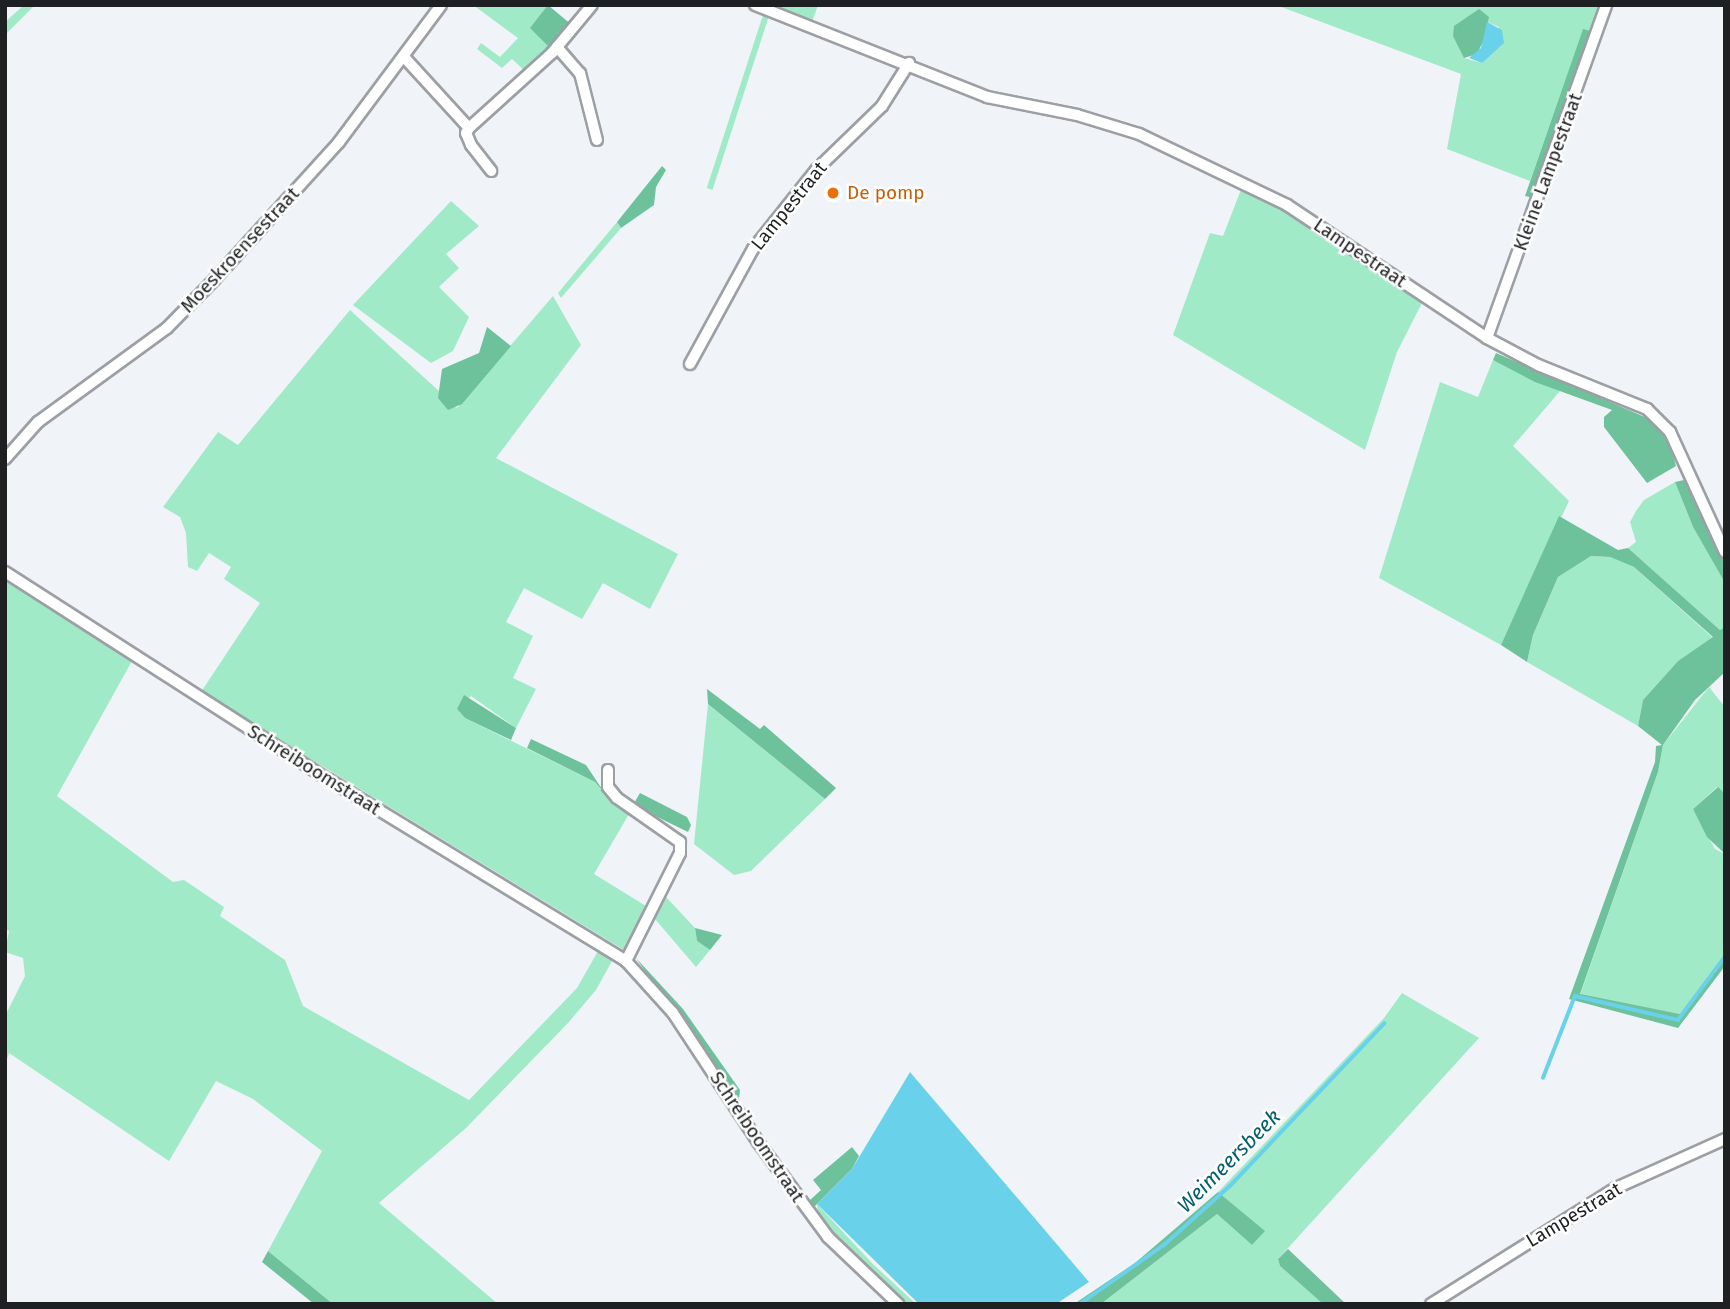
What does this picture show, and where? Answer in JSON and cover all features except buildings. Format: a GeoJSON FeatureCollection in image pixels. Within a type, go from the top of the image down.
{"type":"FeatureCollection","features":[{"type":"Feature","properties":{"kind":"street","name":"Moeskroensestraat"},"geometry":{"type":"LineString","coordinates":[[5,459],[38,422],[118,366],[186,309],[308,177],[404,57],[440,5]]}},
{"type":"Feature","properties":{"kind":"street"},"geometry":{"type":"LineString","coordinates":[[491,171],[471,145],[466,133],[469,128],[557,47],[592,5]]}},
{"type":"Feature","properties":{"kind":"street","name":"Lampestraat"},"geometry":{"type":"LineString","coordinates":[[755,5],[909,63],[987,97],[1103,121],[1224,172],[1333,233],[1487,338],[1538,365],[1629,399],[1660,421],[1670,432],[1725,552]]}},
{"type":"Feature","properties":{"kind":"street","name":"Kleine Lampestraat"},"geometry":{"type":"LineString","coordinates":[[1487,338],[1606,5]]}},
{"type":"Feature","properties":{"kind":"street"},"geometry":{"type":"LineString","coordinates":[[557,47],[580,73],[597,140]]}},
{"type":"Feature","properties":{"kind":"street"},"geometry":{"type":"LineString","coordinates":[[404,57],[469,128]]}},
{"type":"Feature","properties":{"kind":"street","name":"Lampestraat"},"geometry":{"type":"LineString","coordinates":[[690,364],[753,249],[816,170],[883,106],[909,63]]}},
{"type":"Feature","properties":{"kind":"street","name":"Schreiboomstraat"},"geometry":{"type":"LineString","coordinates":[[5,572],[328,779],[626,961],[673,1013],[758,1142],[828,1237],[898,1304]]}},
{"type":"Feature","properties":{"kind":"street"},"geometry":{"type":"LineString","coordinates":[[608,770],[608,787],[617,798],[676,834],[680,842],[680,853],[626,961]]}},
{"type":"Feature","properties":{"kind":"street","name":"Lampestraat"},"geometry":{"type":"LineString","coordinates":[[1431,1304],[1616,1188],[1725,1139]]}},
{"type":"Feature","properties":{"kind":"green space"},"geometry":{"type":"Polygon","coordinates":[[[24,5],[35,5],[5,35],[5,22],[24,5]]]}},
{"type":"Feature","properties":{"kind":"green space"},"geometry":{"type":"Polygon","coordinates":[[[473,5],[548,5],[533,26],[551,49],[526,72],[512,59],[502,68],[477,49],[481,43],[500,57],[518,38],[473,5]]]}},
{"type":"Feature","properties":{"kind":"green space"},"geometry":{"type":"Polygon","coordinates":[[[548,5],[573,26],[551,49],[530,28],[548,5]]]}},
{"type":"Feature","properties":{"kind":"green space"},"geometry":{"type":"Polygon","coordinates":[[[769,5],[818,5],[812,22],[769,5]]]}},
{"type":"Feature","properties":{"kind":"green space"},"geometry":{"type":"Polygon","coordinates":[[[1276,5],[1602,5],[1594,32],[1583,30],[1530,181],[1447,149],[1461,74],[1276,5]],[[1487,22],[1464,58],[1482,63],[1499,27],[1487,22]]]}},
{"type":"Feature","properties":{"kind":"green space"},"geometry":{"type":"Polygon","coordinates":[[[1479,9],[1489,17],[1484,40],[1477,54],[1464,58],[1453,36],[1454,26],[1479,9]]]}},
{"type":"Feature","properties":{"kind":"green space"},"geometry":{"type":"Polygon","coordinates":[[[763,15],[769,17],[712,190],[707,188],[763,15]]]}},
{"type":"Feature","properties":{"kind":"green space"},"geometry":{"type":"Polygon","coordinates":[[[1583,29],[1594,32],[1534,198],[1525,196],[1583,29]]]}},
{"type":"Feature","properties":{"kind":"green space"},"geometry":{"type":"Polygon","coordinates":[[[662,166],[666,170],[656,187],[654,205],[621,228],[617,222],[662,166]]]}},
{"type":"Feature","properties":{"kind":"green space"},"geometry":{"type":"Polygon","coordinates":[[[1242,187],[1271,199],[1422,303],[1397,352],[1365,450],[1173,335],[1210,233],[1223,236],[1242,187]]]}},
{"type":"Feature","properties":{"kind":"green space"},"geometry":{"type":"Polygon","coordinates":[[[451,201],[479,226],[446,254],[459,268],[439,287],[469,317],[453,351],[431,363],[353,305],[451,201]]]}},
{"type":"Feature","properties":{"kind":"green space"},"geometry":{"type":"Polygon","coordinates":[[[617,222],[621,228],[561,298],[558,293],[617,222]]]}},
{"type":"Feature","properties":{"kind":"green space"},"geometry":{"type":"Polygon","coordinates":[[[553,296],[581,345],[496,458],[678,554],[650,609],[603,583],[582,619],[524,588],[506,622],[533,636],[513,678],[536,689],[516,728],[471,696],[457,709],[465,718],[595,782],[629,814],[594,874],[646,906],[624,950],[201,692],[260,603],[224,579],[231,567],[209,553],[197,571],[188,567],[186,533],[180,517],[163,507],[218,432],[238,445],[350,310],[440,392],[438,398],[457,408],[553,296]]]}},
{"type":"Feature","properties":{"kind":"green space"},"geometry":{"type":"Polygon","coordinates":[[[487,327],[511,346],[462,404],[448,410],[438,398],[442,369],[479,353],[487,327]]]}},
{"type":"Feature","properties":{"kind":"green space"},"geometry":{"type":"Polygon","coordinates":[[[1496,353],[1654,421],[1669,441],[1676,466],[1647,483],[1604,427],[1604,417],[1612,410],[1535,382],[1493,360],[1496,353]]]}},
{"type":"Feature","properties":{"kind":"green space"},"geometry":{"type":"Polygon","coordinates":[[[1493,360],[1560,391],[1513,446],[1569,501],[1501,645],[1379,578],[1440,382],[1478,397],[1493,360]]]}},
{"type":"Feature","properties":{"kind":"green space"},"geometry":{"type":"Polygon","coordinates":[[[1684,480],[1725,564],[1725,583],[1693,527],[1675,482],[1684,480]]]}},
{"type":"Feature","properties":{"kind":"green space"},"geometry":{"type":"Polygon","coordinates":[[[1675,482],[1693,527],[1725,583],[1725,627],[1720,630],[1628,548],[1636,542],[1630,522],[1636,511],[1644,500],[1675,482]]]}},
{"type":"Feature","properties":{"kind":"green space"},"geometry":{"type":"Polygon","coordinates":[[[1559,516],[1618,550],[1628,548],[1720,630],[1725,627],[1725,672],[1695,700],[1663,745],[1658,772],[1580,994],[1680,1014],[1725,954],[1725,966],[1678,1028],[1569,999],[1655,762],[1656,746],[1662,745],[1638,726],[1643,700],[1678,661],[1713,637],[1634,567],[1610,557],[1591,556],[1558,577],[1533,635],[1527,662],[1501,645],[1559,516]]]}},
{"type":"Feature","properties":{"kind":"green space"},"geometry":{"type":"Polygon","coordinates":[[[1591,556],[1610,557],[1634,567],[1713,638],[1678,661],[1643,700],[1638,726],[1527,662],[1533,635],[1558,577],[1591,556]]]}},
{"type":"Feature","properties":{"kind":"green space"},"geometry":{"type":"Polygon","coordinates":[[[5,579],[132,661],[57,796],[173,882],[184,880],[224,907],[220,916],[285,960],[303,1006],[469,1100],[577,988],[598,951],[612,961],[596,990],[568,1023],[466,1128],[379,1203],[498,1304],[333,1304],[268,1251],[322,1151],[253,1099],[216,1081],[169,1161],[9,1053],[5,1065],[5,1016],[25,976],[23,958],[5,952],[9,931],[5,929],[5,579]]]}},
{"type":"Feature","properties":{"kind":"green space"},"geometry":{"type":"Polygon","coordinates":[[[1709,687],[1725,707],[1725,794],[1717,787],[1693,809],[1715,849],[1725,854],[1725,954],[1680,1014],[1580,995],[1658,772],[1663,745],[1709,687]]]}},
{"type":"Feature","properties":{"kind":"green space"},"geometry":{"type":"Polygon","coordinates":[[[707,689],[760,729],[764,725],[836,788],[825,799],[708,704],[707,689]]]}},
{"type":"Feature","properties":{"kind":"green space"},"geometry":{"type":"Polygon","coordinates":[[[464,695],[516,728],[511,740],[465,718],[457,709],[464,695]]]}},
{"type":"Feature","properties":{"kind":"green space"},"geometry":{"type":"Polygon","coordinates":[[[708,704],[825,799],[751,871],[734,875],[694,844],[708,704]]]}},
{"type":"Feature","properties":{"kind":"green space"},"geometry":{"type":"Polygon","coordinates":[[[531,739],[586,765],[604,792],[595,782],[527,748],[531,739]]]}},
{"type":"Feature","properties":{"kind":"green space"},"geometry":{"type":"Polygon","coordinates":[[[1718,787],[1725,794],[1725,854],[1707,837],[1693,809],[1718,787]]]}},
{"type":"Feature","properties":{"kind":"green space"},"geometry":{"type":"Polygon","coordinates":[[[640,793],[687,817],[691,825],[688,832],[633,805],[640,793]]]}},
{"type":"Feature","properties":{"kind":"green space"},"geometry":{"type":"Polygon","coordinates":[[[666,897],[695,928],[697,941],[710,950],[696,967],[655,919],[666,897]]]}},
{"type":"Feature","properties":{"kind":"green space"},"geometry":{"type":"Polygon","coordinates":[[[695,928],[722,935],[710,950],[697,941],[695,928]]]}},
{"type":"Feature","properties":{"kind":"green space"},"geometry":{"type":"Polygon","coordinates":[[[636,958],[683,1009],[740,1090],[739,1099],[735,1101],[636,958]]]}},
{"type":"Feature","properties":{"kind":"green space"},"geometry":{"type":"Polygon","coordinates":[[[1402,993],[1479,1038],[1278,1259],[1280,1266],[1323,1304],[1101,1304],[1217,1214],[1252,1245],[1264,1231],[1218,1192],[1384,1018],[1402,993]]]}},
{"type":"Feature","properties":{"kind":"green space"},"geometry":{"type":"Polygon","coordinates":[[[852,1147],[859,1156],[852,1169],[814,1207],[809,1201],[821,1190],[813,1180],[852,1147]]]}},
{"type":"Feature","properties":{"kind":"green space"},"geometry":{"type":"Polygon","coordinates":[[[1218,1192],[1265,1231],[1252,1245],[1217,1214],[1101,1304],[1074,1304],[1135,1263],[1218,1192]]]}},
{"type":"Feature","properties":{"kind":"green space"},"geometry":{"type":"Polygon","coordinates":[[[817,1204],[873,1264],[916,1304],[907,1304],[832,1232],[818,1216],[817,1204]]]}},
{"type":"Feature","properties":{"kind":"green space"},"geometry":{"type":"Polygon","coordinates":[[[1288,1249],[1346,1304],[1323,1304],[1280,1266],[1278,1259],[1288,1249]]]}},
{"type":"Feature","properties":{"kind":"green space"},"geometry":{"type":"Polygon","coordinates":[[[268,1251],[333,1304],[314,1304],[262,1262],[268,1251]]]}},
{"type":"Feature","properties":{"kind":"water"},"geometry":{"type":"Polygon","coordinates":[[[1487,22],[1502,30],[1504,43],[1482,63],[1469,58],[1481,48],[1487,22]]]}},
{"type":"Feature","properties":{"kind":"water"},"geometry":{"type":"Polygon","coordinates":[[[910,1072],[1089,1282],[1056,1304],[919,1304],[817,1204],[852,1169],[910,1072]]]}},
{"type":"Feature","properties":{"kind":"waterway","name":"Weimeersbeek"},"geometry":{"type":"LineString","coordinates":[[1543,1078],[1575,996],[1678,1020],[1725,957]]}},
{"type":"Feature","properties":{"kind":"waterway","name":"Weimeersbeek"},"geometry":{"type":"LineString","coordinates":[[1080,1304],[1164,1245],[1230,1186],[1384,1024]]}},
{"type":"Feature","properties":{"kind":"place","name":"De pomp"},"geometry":{"type":"Point","coordinates":[833,193]}}]}
